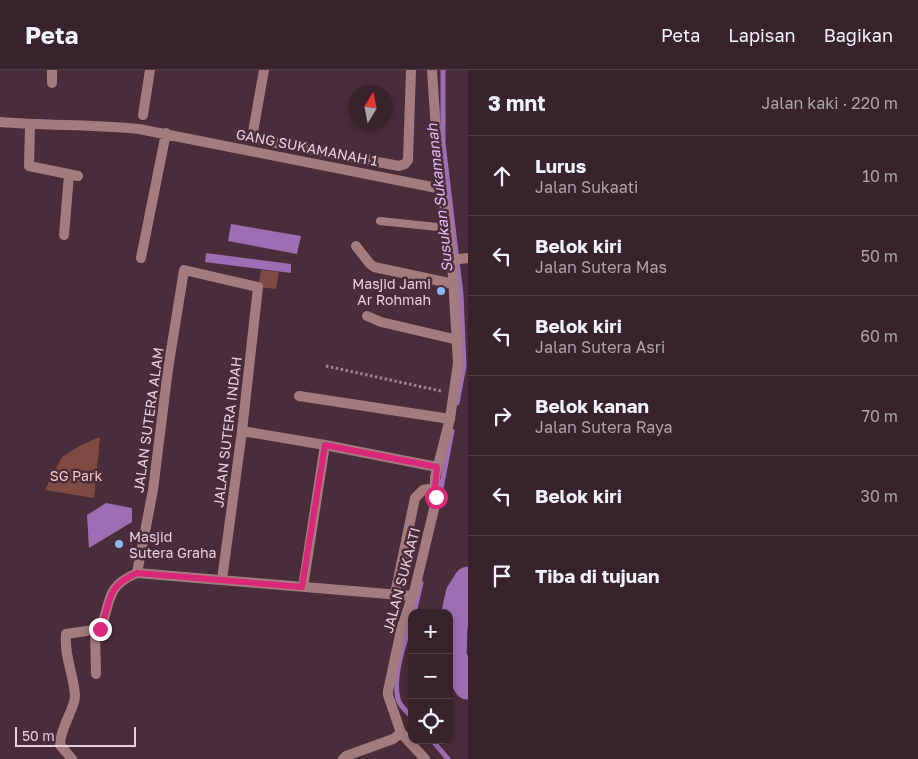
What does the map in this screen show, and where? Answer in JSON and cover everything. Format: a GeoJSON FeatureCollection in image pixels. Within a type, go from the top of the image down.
{"type":"FeatureCollection","features":[{"type":"Feature","properties":{"kind":"street"},"geometry":{"type":"LineString","coordinates":[[52,70],[52,83]]}},
{"type":"Feature","properties":{"kind":"street"},"geometry":{"type":"LineString","coordinates":[[142,115],[150,70]]}},
{"type":"Feature","properties":{"kind":"street"},"geometry":{"type":"LineString","coordinates":[[264,70],[253,132],[256,139],[400,166],[408,160],[411,70]]}},
{"type":"Feature","properties":{"kind":"street","name":"JALAN SUKAATI"},"geometry":{"type":"LineString","coordinates":[[425,759],[401,733],[388,691],[401,630],[412,596],[435,505],[437,467],[450,419],[458,363],[452,260],[438,161],[432,70]]}},
{"type":"Feature","properties":{"kind":"street","name":"GANG SUKAMANAH 1"},"geometry":{"type":"LineString","coordinates":[[0,122],[30,125],[107,125],[166,133],[442,189]]}},
{"type":"Feature","properties":{"kind":"street"},"geometry":{"type":"LineString","coordinates":[[30,125],[28,166],[73,176],[64,235]]}},
{"type":"Feature","properties":{"kind":"street"},"geometry":{"type":"LineString","coordinates":[[141,258],[166,133]]}},
{"type":"Feature","properties":{"kind":"street"},"geometry":{"type":"LineString","coordinates":[[356,246],[374,267],[454,284]]}},
{"type":"Feature","properties":{"kind":"street"},"geometry":{"type":"LineString","coordinates":[[452,260],[465,259]]}},
{"type":"Feature","properties":{"kind":"street","name":"JALAN SUTERA ALAM"},"geometry":{"type":"LineString","coordinates":[[137,573],[153,490],[168,369],[184,270],[258,286]]}},
{"type":"Feature","properties":{"kind":"street","name":"JALAN SUTERA INDAH"},"geometry":{"type":"LineString","coordinates":[[222,580],[242,431],[258,286]]}},
{"type":"Feature","properties":{"kind":"street"},"geometry":{"type":"LineString","coordinates":[[367,316],[381,322],[458,340]]}},
{"type":"Feature","properties":{"kind":"street"},"geometry":{"type":"LineString","coordinates":[[299,396],[450,419]]}},
{"type":"Feature","properties":{"kind":"street"},"geometry":{"type":"LineString","coordinates":[[242,431],[437,467]]}},
{"type":"Feature","properties":{"kind":"street"},"geometry":{"type":"LineString","coordinates":[[302,587],[325,445]]}},
{"type":"Feature","properties":{"kind":"street"},"geometry":{"type":"LineString","coordinates":[[395,594],[415,498],[423,490],[435,488]]}},
{"type":"Feature","properties":{"kind":"street"},"geometry":{"type":"LineString","coordinates":[[96,674],[98,629],[112,593],[118,583],[137,573],[412,596]]}},
{"type":"Feature","properties":{"kind":"street"},"geometry":{"type":"LineString","coordinates":[[72,759],[60,745],[60,736],[75,698],[65,650],[66,634],[98,629]]}},
{"type":"Feature","properties":{"kind":"street"},"geometry":{"type":"LineString","coordinates":[[343,759],[346,756],[393,739],[401,733]]}},
{"type":"Feature","properties":{"kind":"lane"},"geometry":{"type":"LineString","coordinates":[[380,221],[447,228]]}},
{"type":"Feature","properties":{"kind":"path"},"geometry":{"type":"LineString","coordinates":[[326,366],[454,394]]}},
{"type":"Feature","properties":{"kind":"green space"},"geometry":{"type":"Polygon","coordinates":[[[261,270],[279,272],[276,289],[258,287],[261,270]]]}},
{"type":"Feature","properties":{"kind":"green space","name":"SG Park"},"geometry":{"type":"Polygon","coordinates":[[[100,437],[94,498],[45,490],[62,457],[81,445],[100,437]]]}},
{"type":"Feature","properties":{"kind":"shaded area"},"geometry":{"type":"Polygon","coordinates":[[[231,224],[301,236],[297,254],[228,241],[231,224]]]}},
{"type":"Feature","properties":{"kind":"shaded area"},"geometry":{"type":"Polygon","coordinates":[[[206,253],[291,264],[291,273],[205,262],[206,253]]]}},
{"type":"Feature","properties":{"kind":"shaded area"},"geometry":{"type":"Polygon","coordinates":[[[106,503],[132,508],[132,522],[89,548],[87,515],[106,503]]]}},
{"type":"Feature","properties":{"kind":"waterway","name":"Susukan Sukamanah"},"geometry":{"type":"LineString","coordinates":[[443,70],[443,143],[461,294],[464,366],[457,403]]}},
{"type":"Feature","properties":{"kind":"waterway"},"geometry":{"type":"LineString","coordinates":[[439,499],[452,431]]}},
{"type":"Feature","properties":{"kind":"waterway"},"geometry":{"type":"LineString","coordinates":[[468,581],[460,594],[453,627],[452,657],[468,685]]}},
{"type":"Feature","properties":{"kind":"waterway"},"geometry":{"type":"LineString","coordinates":[[415,609],[421,583]]}},
{"type":"Feature","properties":{"kind":"waterway"},"geometry":{"type":"LineString","coordinates":[[408,632],[400,659],[397,680],[398,699],[408,712]]}},
{"type":"Feature","properties":{"kind":"waterway"},"geometry":{"type":"LineString","coordinates":[[435,744],[448,759]]}},
{"type":"Feature","properties":{"kind":"place","name":"Masjid Jami Ar Rohmah"},"geometry":{"type":"Point","coordinates":[441,291]}},
{"type":"Feature","properties":{"kind":"place","name":"Masjid Sutera Graha"},"geometry":{"type":"Point","coordinates":[119,544]}},
{"type":"Feature","properties":{"kind":"route"},"geometry":{"type":"LineString","coordinates":[[100,629],[107,605],[118,583],[126,577],[137,573],[302,587],[325,445],[437,467],[435,477],[436,497]]}}]}
